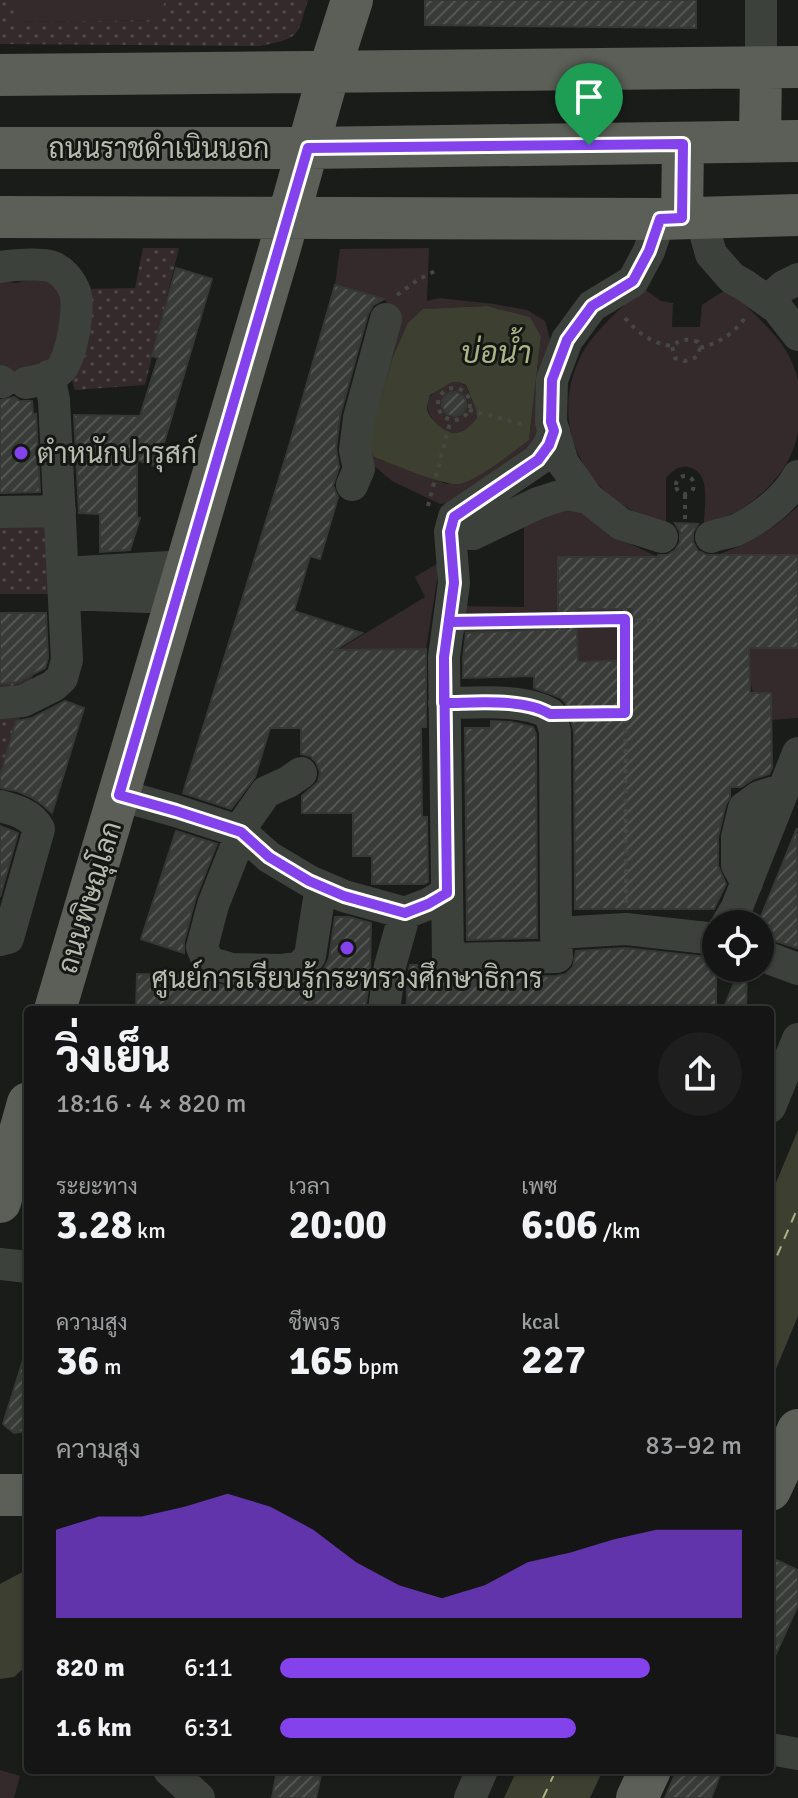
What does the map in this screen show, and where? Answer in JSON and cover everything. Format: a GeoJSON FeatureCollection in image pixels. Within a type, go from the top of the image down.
{"type":"FeatureCollection","features":[{"type":"Feature","properties":{"kind":"main road","name":"ถนนพิษณุโลก"},"geometry":{"type":"LineString","coordinates":[[56,1006],[352,0]]}},
{"type":"Feature","properties":{"kind":"main road"},"geometry":{"type":"LineString","coordinates":[[0,75],[780,67],[779,141]]}},
{"type":"Feature","properties":{"kind":"main road","name":"ถนนราชดำเนินนอก"},"geometry":{"type":"LineString","coordinates":[[0,148],[308,148],[779,141]]}},
{"type":"Feature","properties":{"kind":"main road"},"geometry":{"type":"LineString","coordinates":[[681,218],[683,144]]}},
{"type":"Feature","properties":{"kind":"main road"},"geometry":{"type":"LineString","coordinates":[[6,217],[681,218],[798,215]]}},
{"type":"Feature","properties":{"kind":"main road"},"geometry":{"type":"LineString","coordinates":[[0,1202],[24,1117]]}},
{"type":"Feature","properties":{"kind":"main road"},"geometry":{"type":"LineString","coordinates":[[774,1481],[798,1430]]}},
{"type":"Feature","properties":{"kind":"main road"},"geometry":{"type":"LineString","coordinates":[[0,1495],[24,1495]]}},
{"type":"Feature","properties":{"kind":"main road"},"geometry":{"type":"LineString","coordinates":[[774,1497],[798,1499]]}},
{"type":"Feature","properties":{"kind":"main road"},"geometry":{"type":"LineString","coordinates":[[637,1798],[648,1774]]}},
{"type":"Feature","properties":{"kind":"street"},"geometry":{"type":"LineString","coordinates":[[761,0],[780,67]]}},
{"type":"Feature","properties":{"kind":"street"},"geometry":{"type":"LineString","coordinates":[[6,217],[5,266],[49,265],[58,269],[68,280],[76,295],[72,346],[60,370],[19,380]]}},
{"type":"Feature","properties":{"kind":"street"},"geometry":{"type":"LineString","coordinates":[[544,430],[551,422],[552,380],[567,340],[592,306],[633,281],[649,251],[681,218],[757,308]]}},
{"type":"Feature","properties":{"kind":"street"},"geometry":{"type":"LineString","coordinates":[[757,308],[798,279]]}},
{"type":"Feature","properties":{"kind":"street"},"geometry":{"type":"LineString","coordinates":[[757,308],[777,308],[798,335]]}},
{"type":"Feature","properties":{"kind":"street"},"geometry":{"type":"LineString","coordinates":[[352,485],[359,469],[355,450],[359,418],[386,319]]}},
{"type":"Feature","properties":{"kind":"street"},"geometry":{"type":"LineString","coordinates":[[0,703],[23,701],[53,686],[62,678],[67,660],[54,400],[19,380]]}},
{"type":"Feature","properties":{"kind":"street"},"geometry":{"type":"LineString","coordinates":[[544,430],[588,498],[621,524],[686,533],[736,530],[769,510],[798,476]]}},
{"type":"Feature","properties":{"kind":"street"},"geometry":{"type":"LineString","coordinates":[[444,703],[504,703],[540,707],[550,714],[555,731],[557,957],[448,959],[444,703],[444,657],[454,583],[450,532],[454,517],[538,460],[549,445],[544,430]]}},
{"type":"Feature","properties":{"kind":"street"},"geometry":{"type":"LineString","coordinates":[[450,532],[473,534],[538,503],[566,494],[588,498]]}},
{"type":"Feature","properties":{"kind":"street"},"geometry":{"type":"LineString","coordinates":[[0,512],[60,511]]}},
{"type":"Feature","properties":{"kind":"street"},"geometry":{"type":"LineString","coordinates":[[63,584],[182,582]]}},
{"type":"Feature","properties":{"kind":"street"},"geometry":{"type":"LineString","coordinates":[[735,910],[798,753]]}},
{"type":"Feature","properties":{"kind":"street"},"geometry":{"type":"LineString","coordinates":[[301,773],[266,792],[247,819],[213,905],[202,947],[208,962],[232,969],[282,970],[300,967],[310,956],[321,886]]}},
{"type":"Feature","properties":{"kind":"street"},"geometry":{"type":"LineString","coordinates":[[119,795],[241,832],[269,857],[344,896],[405,913],[447,893]]}},
{"type":"Feature","properties":{"kind":"street"},"geometry":{"type":"LineString","coordinates":[[0,806],[18,811],[35,821],[39,829],[8,938],[0,940]]}},
{"type":"Feature","properties":{"kind":"street"},"geometry":{"type":"LineString","coordinates":[[385,1006],[390,966],[405,913]]}},
{"type":"Feature","properties":{"kind":"street"},"geometry":{"type":"LineString","coordinates":[[556,933],[626,929],[702,937]]}},
{"type":"Feature","properties":{"kind":"street"},"geometry":{"type":"LineString","coordinates":[[774,960],[798,969]]}},
{"type":"Feature","properties":{"kind":"street"},"geometry":{"type":"LineString","coordinates":[[774,1097],[798,1039]]}},
{"type":"Feature","properties":{"kind":"street"},"geometry":{"type":"LineString","coordinates":[[0,1264],[24,1267]]}},
{"type":"Feature","properties":{"kind":"street"},"geometry":{"type":"LineString","coordinates":[[774,1750],[798,1754]]}},
{"type":"Feature","properties":{"kind":"street"},"geometry":{"type":"LineString","coordinates":[[173,1774],[199,1798]]}},
{"type":"Feature","properties":{"kind":"street"},"geometry":{"type":"LineString","coordinates":[[199,1774],[199,1798]]}},
{"type":"Feature","properties":{"kind":"street"},"geometry":{"type":"LineString","coordinates":[[470,1798],[480,1774]]}},
{"type":"Feature","properties":{"kind":"path"},"geometry":{"type":"LineString","coordinates":[[386,319],[397,295],[437,270]]}},
{"type":"Feature","properties":{"kind":"path"},"geometry":{"type":"LineString","coordinates":[[617,308],[639,333],[658,344],[672,346],[688,338],[698,342],[700,348],[697,357],[685,361],[675,358],[672,346]]}},
{"type":"Feature","properties":{"kind":"path"},"geometry":{"type":"LineString","coordinates":[[700,348],[732,334],[757,308]]}},
{"type":"Feature","properties":{"kind":"path"},"geometry":{"type":"LineString","coordinates":[[472,411],[465,391],[455,388],[446,390],[439,398],[439,409],[451,419],[462,418],[472,411],[544,430]]}},
{"type":"Feature","properties":{"kind":"path"},"geometry":{"type":"LineString","coordinates":[[428,506],[451,419]]}},
{"type":"Feature","properties":{"kind":"path"},"geometry":{"type":"LineString","coordinates":[[688,476],[694,482],[694,488],[685,495],[679,492],[677,484],[682,477],[688,476]]}},
{"type":"Feature","properties":{"kind":"path"},"geometry":{"type":"LineString","coordinates":[[685,495],[686,533]]}},
{"type":"Feature","properties":{"kind":"path"},"geometry":{"type":"LineString","coordinates":[[565,609],[565,629]]}},
{"type":"Feature","properties":{"kind":"path"},"geometry":{"type":"LineString","coordinates":[[625,609],[626,929]]}},
{"type":"Feature","properties":{"kind":"path"},"geometry":{"type":"LineString","coordinates":[[449,622],[659,620]]}},
{"type":"Feature","properties":{"kind":"path"},"geometry":{"type":"LineString","coordinates":[[550,714],[625,713]]}},
{"type":"Feature","properties":{"kind":"shaded area"},"geometry":{"type":"Polygon","coordinates":[[[0,0],[13,0],[14,22],[159,20],[165,0],[308,0],[295,34],[260,46],[0,44],[0,0]]]}},
{"type":"Feature","properties":{"kind":"shaded area"},"geometry":{"type":"Polygon","coordinates":[[[13,0],[165,0],[160,20],[13,22],[13,0]]]}},
{"type":"Feature","properties":{"kind":"shaded area"},"geometry":{"type":"Polygon","coordinates":[[[143,248],[179,248],[145,385],[75,390],[70,374],[83,289],[135,288],[143,248]]]}},
{"type":"Feature","properties":{"kind":"shaded area"},"geometry":{"type":"Polygon","coordinates":[[[429,248],[427,301],[439,298],[494,304],[527,310],[545,321],[550,339],[537,444],[455,502],[440,504],[392,481],[366,459],[400,319],[384,299],[335,285],[340,249],[429,248]],[[487,306],[424,309],[374,457],[447,484],[480,475],[529,440],[541,336],[530,317],[487,306]]]}},
{"type":"Feature","properties":{"kind":"shaded area"},"geometry":{"type":"Polygon","coordinates":[[[34,278],[50,279],[67,300],[53,361],[24,372],[2,372],[0,377],[0,281],[16,283],[34,278]]]}},
{"type":"Feature","properties":{"kind":"shaded area"},"geometry":{"type":"Polygon","coordinates":[[[643,288],[661,301],[673,303],[672,327],[700,327],[702,305],[728,288],[779,341],[794,365],[798,380],[798,431],[784,468],[745,507],[704,524],[704,482],[696,470],[681,467],[666,478],[666,523],[635,512],[609,494],[594,479],[574,444],[568,404],[578,362],[598,332],[643,288]]]}},
{"type":"Feature","properties":{"kind":"shaded area"},"geometry":{"type":"Polygon","coordinates":[[[452,382],[466,386],[477,418],[456,433],[439,426],[428,409],[432,395],[452,382]]]}},
{"type":"Feature","properties":{"kind":"shaded area"},"geometry":{"type":"Polygon","coordinates":[[[572,506],[622,540],[658,557],[558,557],[558,609],[659,609],[659,631],[632,632],[632,660],[578,662],[577,629],[458,633],[455,606],[524,607],[524,516],[572,506]]]}},
{"type":"Feature","properties":{"kind":"shaded area"},"geometry":{"type":"Polygon","coordinates":[[[798,506],[798,555],[720,554],[761,534],[798,506]]]}},
{"type":"Feature","properties":{"kind":"shaded area"},"geometry":{"type":"Polygon","coordinates":[[[0,524],[51,525],[53,594],[0,594],[0,524]]]}},
{"type":"Feature","properties":{"kind":"shaded area"},"geometry":{"type":"Polygon","coordinates":[[[440,562],[426,649],[338,650],[425,597],[415,577],[440,562]]]}},
{"type":"Feature","properties":{"kind":"shaded area"},"geometry":{"type":"Polygon","coordinates":[[[749,633],[798,648],[798,718],[771,720],[771,693],[753,693],[749,675],[749,633]]]}},
{"type":"Feature","properties":{"kind":"shaded area"},"geometry":{"type":"Polygon","coordinates":[[[0,675],[33,675],[0,779],[0,675]]]}},
{"type":"Feature","properties":{"kind":"shaded area"},"geometry":{"type":"Polygon","coordinates":[[[0,1770],[20,1776],[14,1798],[0,1798],[0,1770]]]}},
{"type":"Feature","properties":{"kind":"water","name":"บ่อน้ำ"},"geometry":{"type":"Polygon","coordinates":[[[487,306],[530,317],[541,336],[529,440],[485,472],[459,484],[430,478],[374,457],[367,444],[393,357],[408,323],[423,309],[487,306]],[[452,382],[430,395],[427,406],[434,421],[452,433],[465,429],[477,418],[466,385],[452,382]]]}},
{"type":"Feature","properties":{"kind":"water"},"geometry":{"type":"Polygon","coordinates":[[[798,1130],[798,1316],[774,1373],[774,1187],[798,1130]]]}},
{"type":"Feature","properties":{"kind":"water"},"geometry":{"type":"Polygon","coordinates":[[[24,1571],[24,1668],[14,1677],[0,1679],[0,1584],[24,1571]]]}},
{"type":"Feature","properties":{"kind":"water"},"geometry":{"type":"Polygon","coordinates":[[[515,1774],[601,1774],[590,1798],[504,1798],[515,1774]]]}},
{"type":"Feature","properties":{"kind":"building"},"geometry":{"type":"Polygon","coordinates":[[[425,0],[696,0],[696,28],[425,25],[425,0]]]}},
{"type":"Feature","properties":{"kind":"building"},"geometry":{"type":"Polygon","coordinates":[[[176,268],[212,279],[157,467],[137,460],[137,518],[140,518],[130,550],[100,552],[100,514],[79,513],[74,415],[140,416],[158,358],[152,356],[176,268]]]}},
{"type":"Feature","properties":{"kind":"building"},"geometry":{"type":"Polygon","coordinates":[[[335,285],[384,299],[373,305],[368,314],[340,416],[336,448],[339,467],[333,486],[338,497],[320,559],[310,556],[294,611],[362,633],[335,650],[426,649],[426,727],[421,727],[422,817],[427,817],[428,882],[424,884],[372,884],[372,856],[353,856],[353,813],[302,813],[302,796],[318,782],[320,772],[310,756],[301,754],[301,728],[270,728],[255,777],[231,809],[183,793],[335,285]]]}},
{"type":"Feature","properties":{"kind":"building"},"geometry":{"type":"Polygon","coordinates":[[[454,392],[465,399],[466,404],[459,415],[454,416],[443,409],[442,404],[449,393],[454,392]]]}},
{"type":"Feature","properties":{"kind":"building","name":"ตำหนักปารุสก์"},"geometry":{"type":"Polygon","coordinates":[[[14,397],[20,401],[32,401],[33,414],[36,414],[40,492],[0,493],[0,400],[14,397]]]}},
{"type":"Feature","properties":{"kind":"building"},"geometry":{"type":"Polygon","coordinates":[[[675,523],[698,524],[693,533],[693,542],[698,551],[707,555],[798,555],[798,648],[749,648],[750,693],[771,693],[772,768],[769,774],[741,787],[730,787],[718,837],[718,866],[726,884],[714,909],[575,909],[574,731],[568,709],[559,697],[534,688],[534,676],[463,678],[466,633],[558,629],[558,557],[658,557],[675,550],[680,542],[680,532],[675,523]],[[576,609],[578,662],[632,660],[632,609],[576,609]]]}},
{"type":"Feature","properties":{"kind":"building"},"geometry":{"type":"Polygon","coordinates":[[[0,613],[46,613],[48,658],[45,668],[18,682],[0,684],[0,613]]]}},
{"type":"Feature","properties":{"kind":"building"},"geometry":{"type":"Polygon","coordinates":[[[65,701],[84,708],[52,813],[31,797],[0,788],[0,777],[16,721],[32,718],[65,701]]]}},
{"type":"Feature","properties":{"kind":"building"},"geometry":{"type":"Polygon","coordinates":[[[491,721],[533,727],[536,734],[537,938],[467,940],[465,728],[491,728],[491,721]]]}},
{"type":"Feature","properties":{"kind":"building"},"geometry":{"type":"Polygon","coordinates":[[[0,826],[18,833],[0,897],[0,826]]]}},
{"type":"Feature","properties":{"kind":"building"},"geometry":{"type":"Polygon","coordinates":[[[797,828],[797,948],[774,941],[774,910],[764,910],[797,828]]]}},
{"type":"Feature","properties":{"kind":"building"},"geometry":{"type":"Polygon","coordinates":[[[176,831],[217,844],[195,900],[184,953],[141,939],[176,831]]]}},
{"type":"Feature","properties":{"kind":"building"},"geometry":{"type":"Polygon","coordinates":[[[335,917],[371,923],[366,1006],[136,1006],[137,974],[195,975],[232,988],[285,989],[324,979],[324,969],[329,959],[335,917]]]}},
{"type":"Feature","properties":{"kind":"building"},"geometry":{"type":"Polygon","coordinates":[[[625,948],[702,956],[702,982],[716,982],[716,1006],[407,1006],[410,965],[431,965],[438,975],[448,978],[557,976],[566,974],[573,967],[576,951],[625,948]]]}},
{"type":"Feature","properties":{"kind":"building"},"geometry":{"type":"Polygon","coordinates":[[[734,982],[747,982],[746,1006],[725,1006],[734,982]]]}},
{"type":"Feature","properties":{"kind":"building"},"geometry":{"type":"Polygon","coordinates":[[[24,1357],[24,1432],[14,1433],[3,1424],[24,1357]]]}},
{"type":"Feature","properties":{"kind":"building"},"geometry":{"type":"Polygon","coordinates":[[[774,1559],[798,1570],[798,1605],[774,1658],[774,1559]]]}},
{"type":"Feature","properties":{"kind":"building"},"geometry":{"type":"Polygon","coordinates":[[[276,1774],[321,1774],[316,1798],[272,1798],[276,1774]]]}},
{"type":"Feature","properties":{"kind":"building"},"geometry":{"type":"Polygon","coordinates":[[[675,1774],[720,1774],[711,1798],[665,1798],[675,1774]]]}},
{"type":"Feature","properties":{"kind":"ferry route"},"geometry":{"type":"LineString","coordinates":[[774,1263],[798,1207]]}},
{"type":"Feature","properties":{"kind":"ferry route"},"geometry":{"type":"LineString","coordinates":[[543,1798],[554,1774]]}},
{"type":"Feature","properties":{"kind":"place","name":"ตำหนักปารุสก์"},"geometry":{"type":"Point","coordinates":[21,453]}},
{"type":"Feature","properties":{"kind":"place","name":"ศูนย์การเรียนรู้กระทรวงศึกษาธิการ"},"geometry":{"type":"Point","coordinates":[347,948]}},
{"type":"Feature","properties":{"kind":"route"},"geometry":{"type":"LineString","coordinates":[[589,145],[308,148],[119,795],[241,832],[269,857],[309,881],[344,896],[405,913],[447,893],[444,657],[449,622],[625,619],[625,713],[550,714],[540,707],[504,703],[444,703],[444,657],[454,583],[450,532],[454,517],[538,460],[554,431],[551,422],[552,380],[567,340],[592,306],[633,281],[649,251],[660,219],[682,218],[683,144],[589,145]]}}]}
